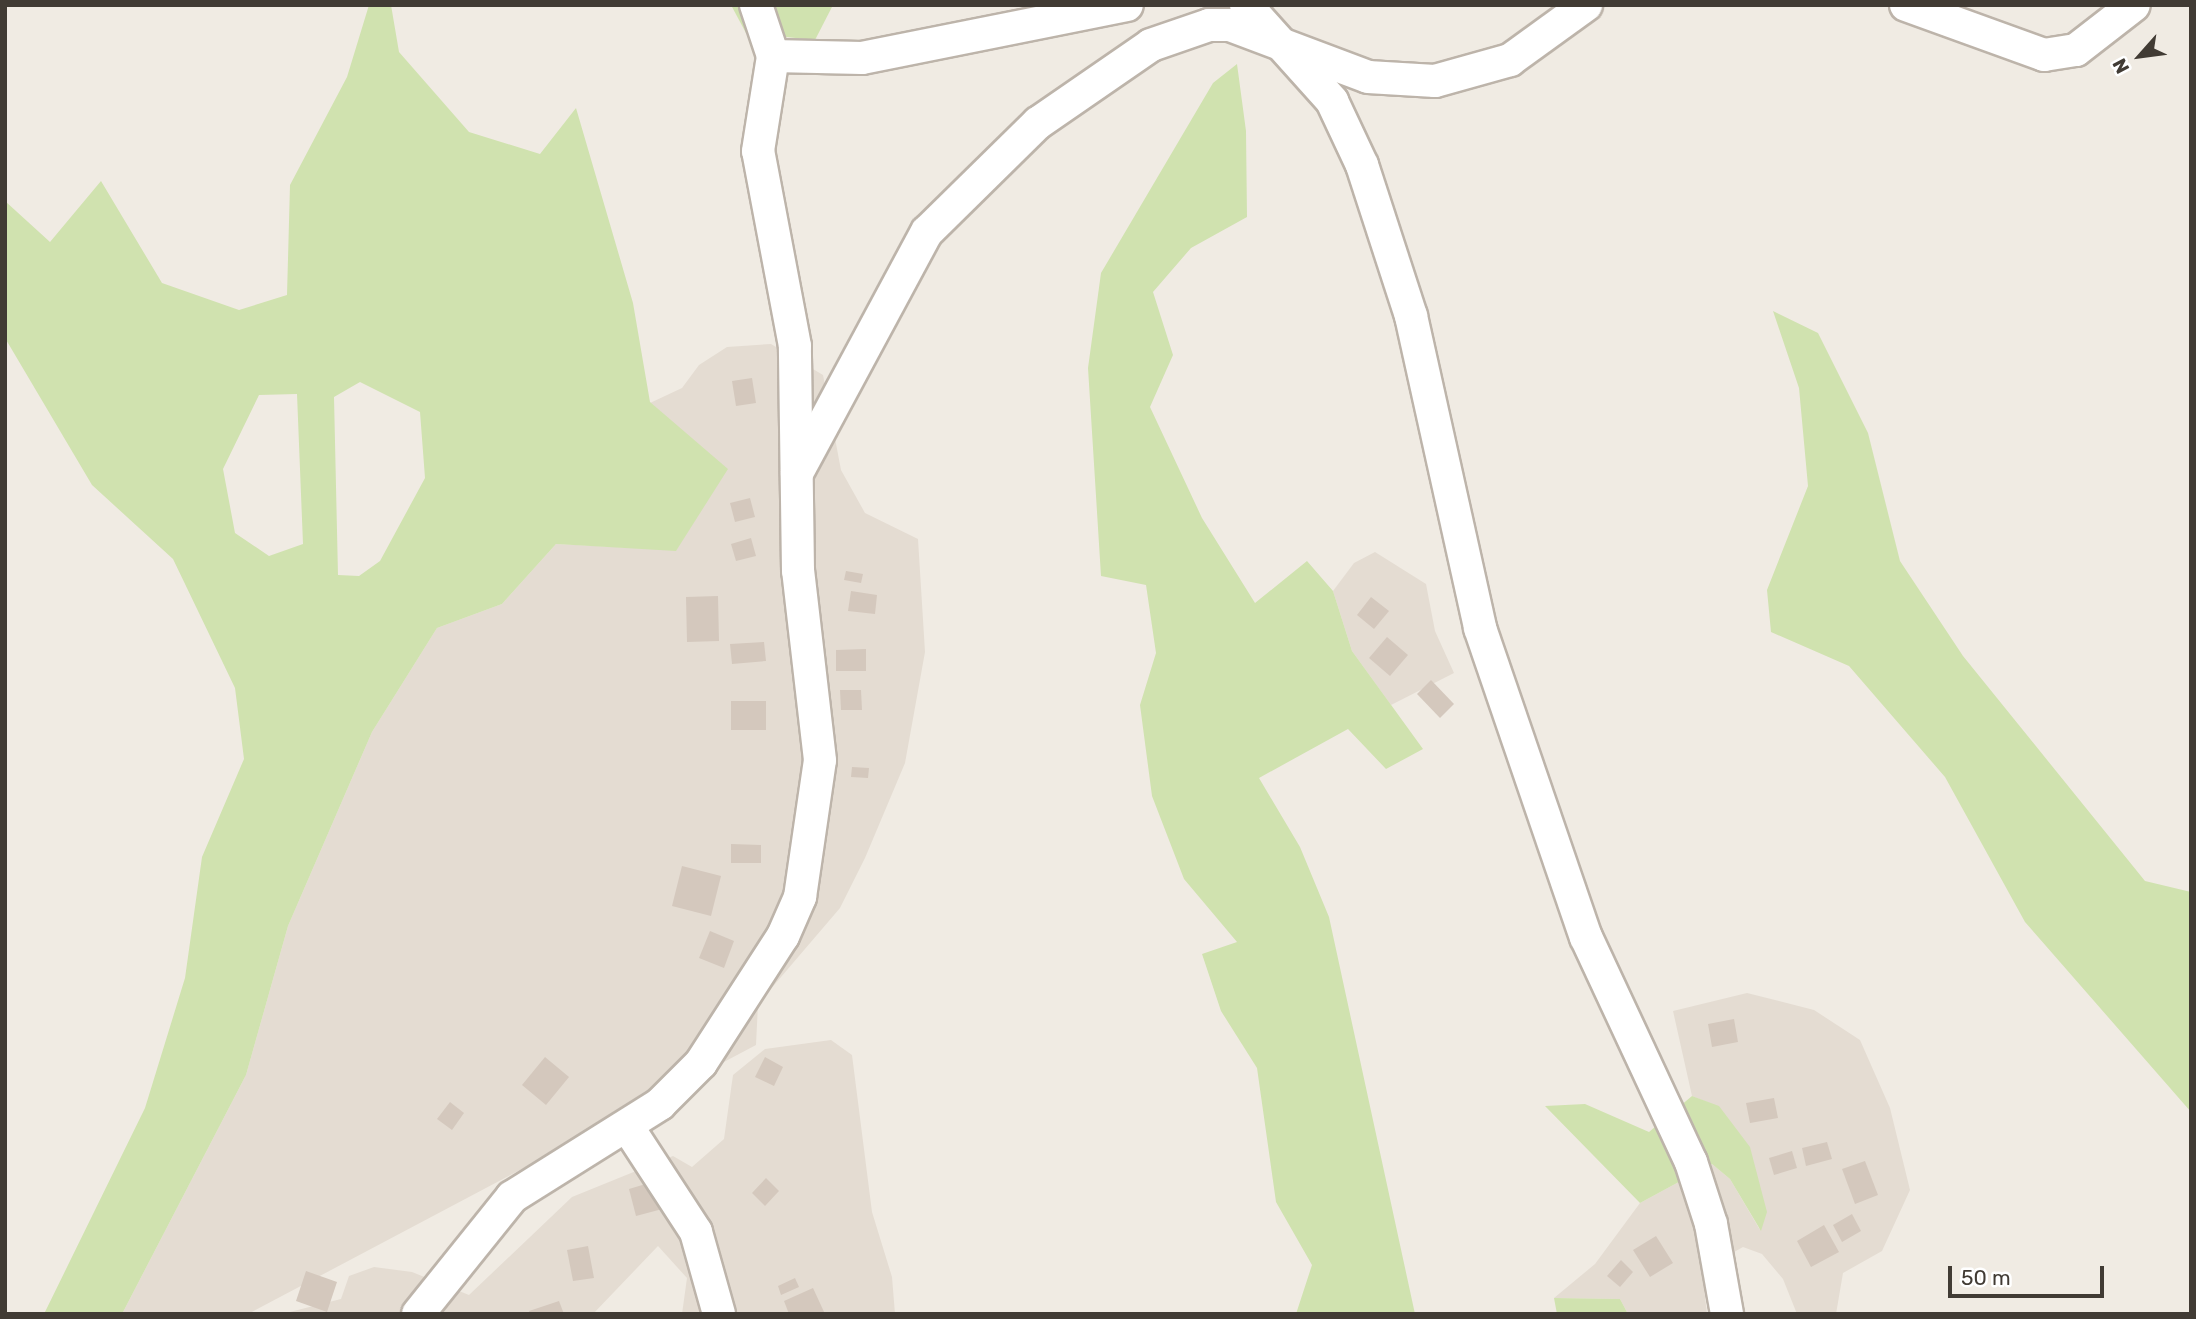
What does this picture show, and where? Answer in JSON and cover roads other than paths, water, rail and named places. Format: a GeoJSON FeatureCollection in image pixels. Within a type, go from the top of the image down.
{"type":"FeatureCollection","features":[{"type":"Feature","properties":{"kind":"street"},"geometry":{"type":"LineString","coordinates":[[418,1314],[512,1197],[660,1104],[701,1063],[783,936],[800,897],[820,760],[795,477],[795,346],[758,151],[773,56],[756,5]]}},
{"type":"Feature","properties":{"kind":"street"},"geometry":{"type":"LineString","coordinates":[[773,56],[862,58],[1127,5]]}},
{"type":"Feature","properties":{"kind":"street"},"geometry":{"type":"LineString","coordinates":[[1246,5],[1288,49],[1345,122],[1374,197],[1411,316],[1479,628],[1586,937],[1691,1162],[1711,1224],[1727,1314]]}},
{"type":"Feature","properties":{"kind":"street"},"geometry":{"type":"LineString","coordinates":[[795,477],[927,232],[1038,124],[1133,55],[1195,29],[1230,25],[1368,77],[1458,79],[1510,60],[1586,5]]}},
{"type":"Feature","properties":{"kind":"street"},"geometry":{"type":"LineString","coordinates":[[1906,5],[2044,55],[2076,50],[2134,5]]}},
{"type":"Feature","properties":{"kind":"street"},"geometry":{"type":"LineString","coordinates":[[628,1126],[696,1232],[719,1314]]}}]}
